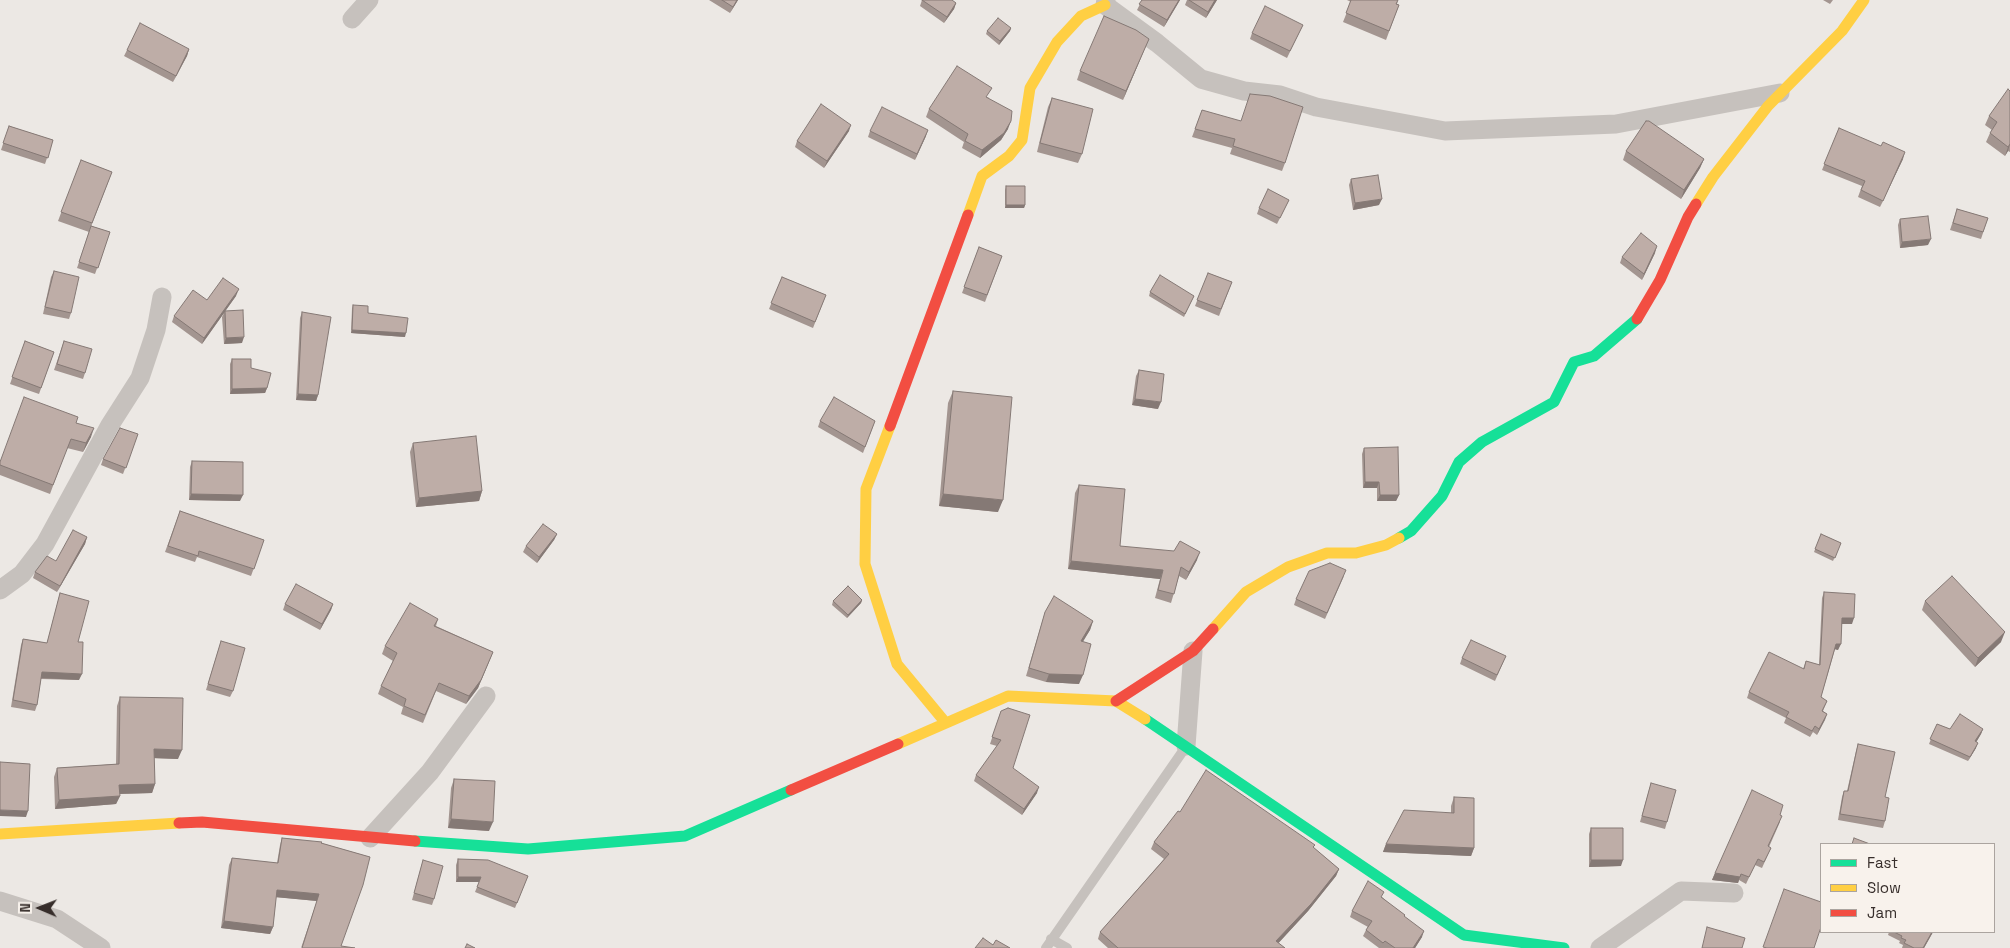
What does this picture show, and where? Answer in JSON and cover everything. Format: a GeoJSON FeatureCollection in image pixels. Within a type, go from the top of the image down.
{"type":"FeatureCollection","features":[{"type":"Feature","properties":{"kind":"street"},"geometry":{"type":"LineString","coordinates":[[352,19],[369,0]]}},
{"type":"Feature","properties":{"kind":"street"},"geometry":{"type":"LineString","coordinates":[[1116,702],[1193,651],[1246,592],[1288,567],[1327,553],[1356,553],[1386,545],[1411,531],[1442,496],[1459,462],[1482,442],[1554,402],[1574,362],[1594,356],[1637,319],[1660,280],[1688,217],[1713,177],[1780,93],[1842,31],[1864,0]]}},
{"type":"Feature","properties":{"kind":"street"},"geometry":{"type":"LineString","coordinates":[[945,722],[897,664],[865,564],[866,490],[982,176],[1008,156],[1022,140],[1030,88],[1057,42],[1082,16],[1106,3],[1200,79],[1244,91],[1280,95],[1316,107],[1446,131],[1616,124],[1780,93]]}},
{"type":"Feature","properties":{"kind":"street"},"geometry":{"type":"LineString","coordinates":[[0,590],[22,574],[45,544],[110,425],[140,378],[156,330],[162,296]]}},
{"type":"Feature","properties":{"kind":"street"},"geometry":{"type":"LineString","coordinates":[[1186,746],[1193,651]]}},
{"type":"Feature","properties":{"kind":"street"},"geometry":{"type":"LineString","coordinates":[[370,838],[430,772],[486,696]]}},
{"type":"Feature","properties":{"kind":"street"},"geometry":{"type":"LineString","coordinates":[[0,834],[202,822],[370,838],[528,849],[685,836],[1008,696],[1116,702],[1186,746],[1459,942],[1564,948]]}},
{"type":"Feature","properties":{"kind":"street"},"geometry":{"type":"LineString","coordinates":[[1600,948],[1681,891],[1734,893]]}},
{"type":"Feature","properties":{"kind":"street"},"geometry":{"type":"LineString","coordinates":[[0,901],[57,918],[101,948]]}},
{"type":"Feature","properties":{"kind":"lane"},"geometry":{"type":"LineString","coordinates":[[1067,948],[1049,943],[1186,746]]}},
{"type":"Feature","properties":{"kind":"building"},"geometry":{"type":"Polygon","coordinates":[[[722,0],[737,0],[733,7],[722,0]]]}},
{"type":"Feature","properties":{"kind":"building"},"geometry":{"type":"Polygon","coordinates":[[[922,0],[952,0],[956,3],[947,17],[922,0]]]}},
{"type":"Feature","properties":{"kind":"building"},"geometry":{"type":"Polygon","coordinates":[[[1142,0],[1179,0],[1167,20],[1139,4],[1142,0]]]}},
{"type":"Feature","properties":{"kind":"building"},"geometry":{"type":"Polygon","coordinates":[[[1189,0],[1215,0],[1208,12],[1189,0]]]}},
{"type":"Feature","properties":{"kind":"building"},"geometry":{"type":"Polygon","coordinates":[[[1351,0],[1398,0],[1396,4],[1399,5],[1389,31],[1346,13],[1351,0]]]}},
{"type":"Feature","properties":{"kind":"building"},"geometry":{"type":"Polygon","coordinates":[[[1265,6],[1303,25],[1290,51],[1252,33],[1265,6]]]}},
{"type":"Feature","properties":{"kind":"building"},"geometry":{"type":"Polygon","coordinates":[[[1104,16],[1136,30],[1149,39],[1126,91],[1080,71],[1104,16]]]}},
{"type":"Feature","properties":{"kind":"building"},"geometry":{"type":"Polygon","coordinates":[[[998,18],[1011,28],[1000,41],[987,31],[998,18]]]}},
{"type":"Feature","properties":{"kind":"building"},"geometry":{"type":"Polygon","coordinates":[[[140,23],[189,49],[176,76],[127,50],[140,23]]]}},
{"type":"Feature","properties":{"kind":"building"},"geometry":{"type":"Polygon","coordinates":[[[957,66],[992,88],[986,97],[1012,111],[1011,121],[1004,133],[982,150],[965,141],[968,134],[929,109],[957,66]]]}},
{"type":"Feature","properties":{"kind":"building"},"geometry":{"type":"Polygon","coordinates":[[[2008,89],[2010,91],[2010,144],[2008,147],[1990,133],[1997,122],[1989,116],[2008,89]]]}},
{"type":"Feature","properties":{"kind":"building"},"geometry":{"type":"Polygon","coordinates":[[[1250,94],[1270,96],[1303,107],[1285,163],[1233,146],[1235,139],[1195,129],[1202,110],[1241,121],[1250,94]]]}},
{"type":"Feature","properties":{"kind":"building"},"geometry":{"type":"Polygon","coordinates":[[[1052,98],[1093,109],[1082,154],[1040,143],[1052,98]]]}},
{"type":"Feature","properties":{"kind":"building"},"geometry":{"type":"Polygon","coordinates":[[[821,104],[851,125],[827,161],[797,141],[821,104]]]}},
{"type":"Feature","properties":{"kind":"building"},"geometry":{"type":"Polygon","coordinates":[[[882,107],[928,130],[917,154],[870,131],[882,107]]]}},
{"type":"Feature","properties":{"kind":"building"},"geometry":{"type":"Polygon","coordinates":[[[1646,121],[1649,121],[1704,159],[1684,190],[1626,151],[1646,121]]]}},
{"type":"Feature","properties":{"kind":"building"},"geometry":{"type":"Polygon","coordinates":[[[9,126],[53,140],[48,158],[3,143],[9,126]]]}},
{"type":"Feature","properties":{"kind":"building"},"geometry":{"type":"Polygon","coordinates":[[[1839,128],[1881,146],[1883,142],[1905,152],[1883,201],[1861,190],[1865,181],[1824,164],[1839,128]]]}},
{"type":"Feature","properties":{"kind":"building"},"geometry":{"type":"Polygon","coordinates":[[[81,160],[112,172],[92,223],[61,212],[81,160]]]}},
{"type":"Feature","properties":{"kind":"building"},"geometry":{"type":"Polygon","coordinates":[[[1378,175],[1382,199],[1355,203],[1351,179],[1378,175]]]}},
{"type":"Feature","properties":{"kind":"building"},"geometry":{"type":"Polygon","coordinates":[[[1006,186],[1025,186],[1025,205],[1006,205],[1006,186]]]}},
{"type":"Feature","properties":{"kind":"building"},"geometry":{"type":"Polygon","coordinates":[[[1268,189],[1289,200],[1280,218],[1259,208],[1268,189]]]}},
{"type":"Feature","properties":{"kind":"building"},"geometry":{"type":"Polygon","coordinates":[[[1957,209],[1988,218],[1983,232],[1953,223],[1957,209]]]}},
{"type":"Feature","properties":{"kind":"building"},"geometry":{"type":"Polygon","coordinates":[[[1928,216],[1931,239],[1902,242],[1900,219],[1928,216]]]}},
{"type":"Feature","properties":{"kind":"building"},"geometry":{"type":"Polygon","coordinates":[[[91,226],[110,232],[98,268],[79,262],[91,226]]]}},
{"type":"Feature","properties":{"kind":"building"},"geometry":{"type":"Polygon","coordinates":[[[1641,233],[1657,246],[1644,274],[1622,257],[1641,233]]]}},
{"type":"Feature","properties":{"kind":"building"},"geometry":{"type":"Polygon","coordinates":[[[979,247],[1002,256],[987,295],[964,287],[979,247]]]}},
{"type":"Feature","properties":{"kind":"building"},"geometry":{"type":"Polygon","coordinates":[[[54,271],[79,277],[71,313],[45,307],[54,271]]]}},
{"type":"Feature","properties":{"kind":"building"},"geometry":{"type":"Polygon","coordinates":[[[1208,273],[1232,282],[1221,309],[1197,300],[1208,273]]]}},
{"type":"Feature","properties":{"kind":"building"},"geometry":{"type":"Polygon","coordinates":[[[1160,275],[1194,296],[1185,314],[1150,292],[1160,275]]]}},
{"type":"Feature","properties":{"kind":"building"},"geometry":{"type":"Polygon","coordinates":[[[782,277],[826,295],[815,322],[771,303],[782,277]]]}},
{"type":"Feature","properties":{"kind":"building"},"geometry":{"type":"Polygon","coordinates":[[[223,278],[239,289],[204,338],[174,316],[193,290],[207,300],[223,278]]]}},
{"type":"Feature","properties":{"kind":"building"},"geometry":{"type":"Polygon","coordinates":[[[353,305],[368,306],[368,313],[408,318],[406,333],[352,330],[353,305]]]}},
{"type":"Feature","properties":{"kind":"building"},"geometry":{"type":"Polygon","coordinates":[[[243,310],[244,337],[226,338],[225,311],[243,310]]]}},
{"type":"Feature","properties":{"kind":"building"},"geometry":{"type":"Polygon","coordinates":[[[302,312],[331,317],[318,395],[298,394],[302,312]]]}},
{"type":"Feature","properties":{"kind":"building"},"geometry":{"type":"Polygon","coordinates":[[[25,341],[54,352],[41,388],[12,377],[25,341]]]}},
{"type":"Feature","properties":{"kind":"building"},"geometry":{"type":"Polygon","coordinates":[[[64,341],[92,349],[85,373],[57,364],[64,341]]]}},
{"type":"Feature","properties":{"kind":"building"},"geometry":{"type":"Polygon","coordinates":[[[232,359],[251,359],[251,368],[271,373],[267,388],[232,389],[232,359]]]}},
{"type":"Feature","properties":{"kind":"building"},"geometry":{"type":"Polygon","coordinates":[[[1139,370],[1164,374],[1161,402],[1135,399],[1139,370]]]}},
{"type":"Feature","properties":{"kind":"building"},"geometry":{"type":"Polygon","coordinates":[[[953,391],[1012,397],[1003,500],[943,494],[953,391]]]}},
{"type":"Feature","properties":{"kind":"building"},"geometry":{"type":"Polygon","coordinates":[[[24,397],[78,417],[76,423],[94,428],[86,443],[71,439],[53,485],[0,465],[24,397]]]}},
{"type":"Feature","properties":{"kind":"building"},"geometry":{"type":"Polygon","coordinates":[[[834,397],[875,421],[865,447],[820,421],[834,397]]]}},
{"type":"Feature","properties":{"kind":"building"},"geometry":{"type":"Polygon","coordinates":[[[120,428],[138,434],[126,468],[103,459],[120,428]]]}},
{"type":"Feature","properties":{"kind":"building"},"geometry":{"type":"Polygon","coordinates":[[[476,436],[482,491],[419,498],[413,443],[476,436]]]}},
{"type":"Feature","properties":{"kind":"building"},"geometry":{"type":"Polygon","coordinates":[[[1398,447],[1399,495],[1380,495],[1379,482],[1365,482],[1364,448],[1398,447]]]}},
{"type":"Feature","properties":{"kind":"building"},"geometry":{"type":"Polygon","coordinates":[[[192,461],[243,462],[243,495],[191,494],[192,461]]]}},
{"type":"Feature","properties":{"kind":"building"},"geometry":{"type":"Polygon","coordinates":[[[1079,485],[1125,489],[1120,546],[1174,551],[1180,541],[1200,552],[1189,572],[1181,567],[1174,594],[1158,590],[1163,570],[1071,561],[1079,485]]]}},
{"type":"Feature","properties":{"kind":"building"},"geometry":{"type":"Polygon","coordinates":[[[180,511],[264,540],[254,569],[199,551],[198,556],[168,546],[180,511]]]}},
{"type":"Feature","properties":{"kind":"building"},"geometry":{"type":"Polygon","coordinates":[[[543,524],[557,534],[539,557],[526,546],[543,524]]]}},
{"type":"Feature","properties":{"kind":"building"},"geometry":{"type":"Polygon","coordinates":[[[73,530],[87,537],[60,586],[35,572],[47,556],[56,561],[73,530]]]}},
{"type":"Feature","properties":{"kind":"building"},"geometry":{"type":"Polygon","coordinates":[[[1821,534],[1841,543],[1835,558],[1815,549],[1821,534]]]}},
{"type":"Feature","properties":{"kind":"building"},"geometry":{"type":"Polygon","coordinates":[[[1330,563],[1346,570],[1327,613],[1296,599],[1309,571],[1330,563]]]}},
{"type":"Feature","properties":{"kind":"building"},"geometry":{"type":"Polygon","coordinates":[[[1952,576],[2005,632],[1978,658],[1925,601],[1952,576]]]}},
{"type":"Feature","properties":{"kind":"building"},"geometry":{"type":"Polygon","coordinates":[[[296,584],[333,604],[322,624],[285,604],[296,584]]]}},
{"type":"Feature","properties":{"kind":"building"},"geometry":{"type":"Polygon","coordinates":[[[848,586],[862,600],[848,615],[833,601],[848,586]]]}},
{"type":"Feature","properties":{"kind":"building"},"geometry":{"type":"Polygon","coordinates":[[[1824,592],[1855,594],[1854,618],[1842,618],[1841,644],[1836,644],[1821,697],[1827,701],[1822,711],[1827,714],[1819,729],[1815,726],[1812,731],[1786,717],[1789,712],[1749,692],[1769,652],[1804,669],[1806,661],[1820,665],[1824,592]]]}},
{"type":"Feature","properties":{"kind":"building"},"geometry":{"type":"Polygon","coordinates":[[[60,593],[89,601],[78,642],[83,642],[82,674],[42,672],[37,705],[13,700],[23,639],[47,643],[60,593]]]}},
{"type":"Feature","properties":{"kind":"building"},"geometry":{"type":"Polygon","coordinates":[[[1054,596],[1093,621],[1081,641],[1091,644],[1083,675],[1049,674],[1029,668],[1045,612],[1054,596]]]}},
{"type":"Feature","properties":{"kind":"building"},"geometry":{"type":"Polygon","coordinates":[[[410,603],[438,619],[434,626],[493,652],[481,680],[469,696],[439,683],[425,715],[404,706],[406,699],[381,686],[397,653],[385,646],[410,603]]]}},
{"type":"Feature","properties":{"kind":"building"},"geometry":{"type":"Polygon","coordinates":[[[1471,640],[1506,656],[1497,675],[1462,658],[1471,640]]]}},
{"type":"Feature","properties":{"kind":"building"},"geometry":{"type":"Polygon","coordinates":[[[221,641],[245,648],[233,691],[208,684],[221,641]]]}},
{"type":"Feature","properties":{"kind":"building"},"geometry":{"type":"Polygon","coordinates":[[[120,697],[183,698],[182,750],[154,749],[155,784],[119,785],[120,796],[59,800],[57,768],[119,764],[120,697]]]}},
{"type":"Feature","properties":{"kind":"building"},"geometry":{"type":"Polygon","coordinates":[[[1008,708],[1030,715],[1013,768],[1039,787],[1024,809],[976,775],[1001,740],[992,737],[1001,711],[1008,708]]]}},
{"type":"Feature","properties":{"kind":"building"},"geometry":{"type":"Polygon","coordinates":[[[1960,714],[1983,729],[1975,741],[1978,743],[1970,757],[1930,739],[1937,724],[1950,729],[1960,714]]]}},
{"type":"Feature","properties":{"kind":"building"},"geometry":{"type":"Polygon","coordinates":[[[1858,744],[1895,752],[1885,797],[1889,798],[1885,821],[1840,814],[1844,791],[1848,791],[1858,744]]]}},
{"type":"Feature","properties":{"kind":"building"},"geometry":{"type":"Polygon","coordinates":[[[0,762],[30,764],[28,811],[0,810],[0,762]]]}},
{"type":"Feature","properties":{"kind":"building"},"geometry":{"type":"Polygon","coordinates":[[[1206,770],[1315,845],[1313,847],[1339,869],[1311,904],[1276,941],[1285,948],[1118,948],[1100,932],[1169,854],[1154,842],[1178,811],[1180,812],[1206,770]]]}},
{"type":"Feature","properties":{"kind":"building"},"geometry":{"type":"Polygon","coordinates":[[[454,779],[495,781],[493,822],[451,819],[454,779]]]}},
{"type":"Feature","properties":{"kind":"building"},"geometry":{"type":"Polygon","coordinates":[[[1651,783],[1676,790],[1667,822],[1642,816],[1651,783]]]}},
{"type":"Feature","properties":{"kind":"building"},"geometry":{"type":"Polygon","coordinates":[[[1752,790],[1783,805],[1780,815],[1782,816],[1768,846],[1771,848],[1764,862],[1758,859],[1749,877],[1741,874],[1740,877],[1715,873],[1752,790]]]}},
{"type":"Feature","properties":{"kind":"building"},"geometry":{"type":"Polygon","coordinates":[[[1454,797],[1474,798],[1474,848],[1386,844],[1404,810],[1454,813],[1454,797]]]}},
{"type":"Feature","properties":{"kind":"building"},"geometry":{"type":"Polygon","coordinates":[[[1591,828],[1623,828],[1623,860],[1591,860],[1591,828]]]}},
{"type":"Feature","properties":{"kind":"building"},"geometry":{"type":"Polygon","coordinates":[[[282,838],[322,842],[370,857],[363,885],[341,946],[355,948],[302,948],[319,894],[277,890],[273,927],[224,921],[232,858],[278,863],[282,838]]]}},
{"type":"Feature","properties":{"kind":"building"},"geometry":{"type":"Polygon","coordinates":[[[1854,838],[1867,843],[1852,843],[1854,838]]]}},
{"type":"Feature","properties":{"kind":"building"},"geometry":{"type":"Polygon","coordinates":[[[458,859],[488,860],[528,876],[517,903],[477,887],[481,877],[458,877],[458,859]]]}},
{"type":"Feature","properties":{"kind":"building"},"geometry":{"type":"Polygon","coordinates":[[[423,860],[443,866],[434,899],[414,893],[423,860]]]}},
{"type":"Feature","properties":{"kind":"building"},"geometry":{"type":"Polygon","coordinates":[[[1368,881],[1384,892],[1381,897],[1424,931],[1413,948],[1395,948],[1385,941],[1383,943],[1366,930],[1372,921],[1352,911],[1368,881]]]}},
{"type":"Feature","properties":{"kind":"building"},"geometry":{"type":"Polygon","coordinates":[[[1784,889],[1820,902],[1820,930],[1814,948],[1763,947],[1784,889]]]}},
{"type":"Feature","properties":{"kind":"building"},"geometry":{"type":"Polygon","coordinates":[[[1707,927],[1745,938],[1742,948],[1702,948],[1707,927]]]}},
{"type":"Feature","properties":{"kind":"building"},"geometry":{"type":"Polygon","coordinates":[[[1896,933],[1931,933],[1923,948],[1914,948],[1904,943],[1906,940],[1901,938],[1902,936],[1896,933]]]}},
{"type":"Feature","properties":{"kind":"building"},"geometry":{"type":"Polygon","coordinates":[[[983,938],[993,945],[996,940],[1010,948],[975,948],[983,938]]]}},
{"type":"Feature","properties":{"kind":"building"},"geometry":{"type":"Polygon","coordinates":[[[467,944],[475,948],[465,948],[467,944]]]}},
{"type":"Feature","properties":{"kind":"traffic: fast"},"geometry":{"type":"LineString","coordinates":[[1399,538],[1411,531],[1442,496],[1459,462],[1482,442],[1554,402],[1574,362],[1594,356],[1637,319]]}},
{"type":"Feature","properties":{"kind":"traffic: fast"},"geometry":{"type":"LineString","coordinates":[[1145,719],[1464,935],[1564,948]]}},
{"type":"Feature","properties":{"kind":"traffic: fast"},"geometry":{"type":"LineString","coordinates":[[415,841],[528,849],[685,836],[791,790]]}},
{"type":"Feature","properties":{"kind":"traffic: slow"},"geometry":{"type":"LineString","coordinates":[[1696,204],[1713,177],[1768,106],[1842,31],[1864,0]]}},
{"type":"Feature","properties":{"kind":"traffic: slow"},"geometry":{"type":"LineString","coordinates":[[968,215],[982,176],[1009,156],[1022,140],[1030,88],[1057,42],[1081,16],[1105,5]]}},
{"type":"Feature","properties":{"kind":"traffic: slow"},"geometry":{"type":"LineString","coordinates":[[890,426],[866,489],[865,564],[897,664],[945,722]]}},
{"type":"Feature","properties":{"kind":"traffic: slow"},"geometry":{"type":"LineString","coordinates":[[1213,629],[1246,592],[1288,567],[1327,553],[1356,553],[1386,545],[1399,538]]}},
{"type":"Feature","properties":{"kind":"traffic: slow"},"geometry":{"type":"LineString","coordinates":[[898,744],[1008,696],[1116,701],[1145,719]]}},
{"type":"Feature","properties":{"kind":"traffic: slow"},"geometry":{"type":"LineString","coordinates":[[0,834],[179,823]]}},
{"type":"Feature","properties":{"kind":"traffic: jam"},"geometry":{"type":"LineString","coordinates":[[1637,319],[1660,280],[1688,217],[1696,204]]}},
{"type":"Feature","properties":{"kind":"traffic: jam"},"geometry":{"type":"LineString","coordinates":[[890,426],[968,215]]}},
{"type":"Feature","properties":{"kind":"traffic: jam"},"geometry":{"type":"LineString","coordinates":[[1116,701],[1193,651],[1213,629]]}},
{"type":"Feature","properties":{"kind":"traffic: jam"},"geometry":{"type":"LineString","coordinates":[[791,790],[898,744]]}},
{"type":"Feature","properties":{"kind":"traffic: jam"},"geometry":{"type":"LineString","coordinates":[[179,823],[202,822],[415,841]]}}]}
